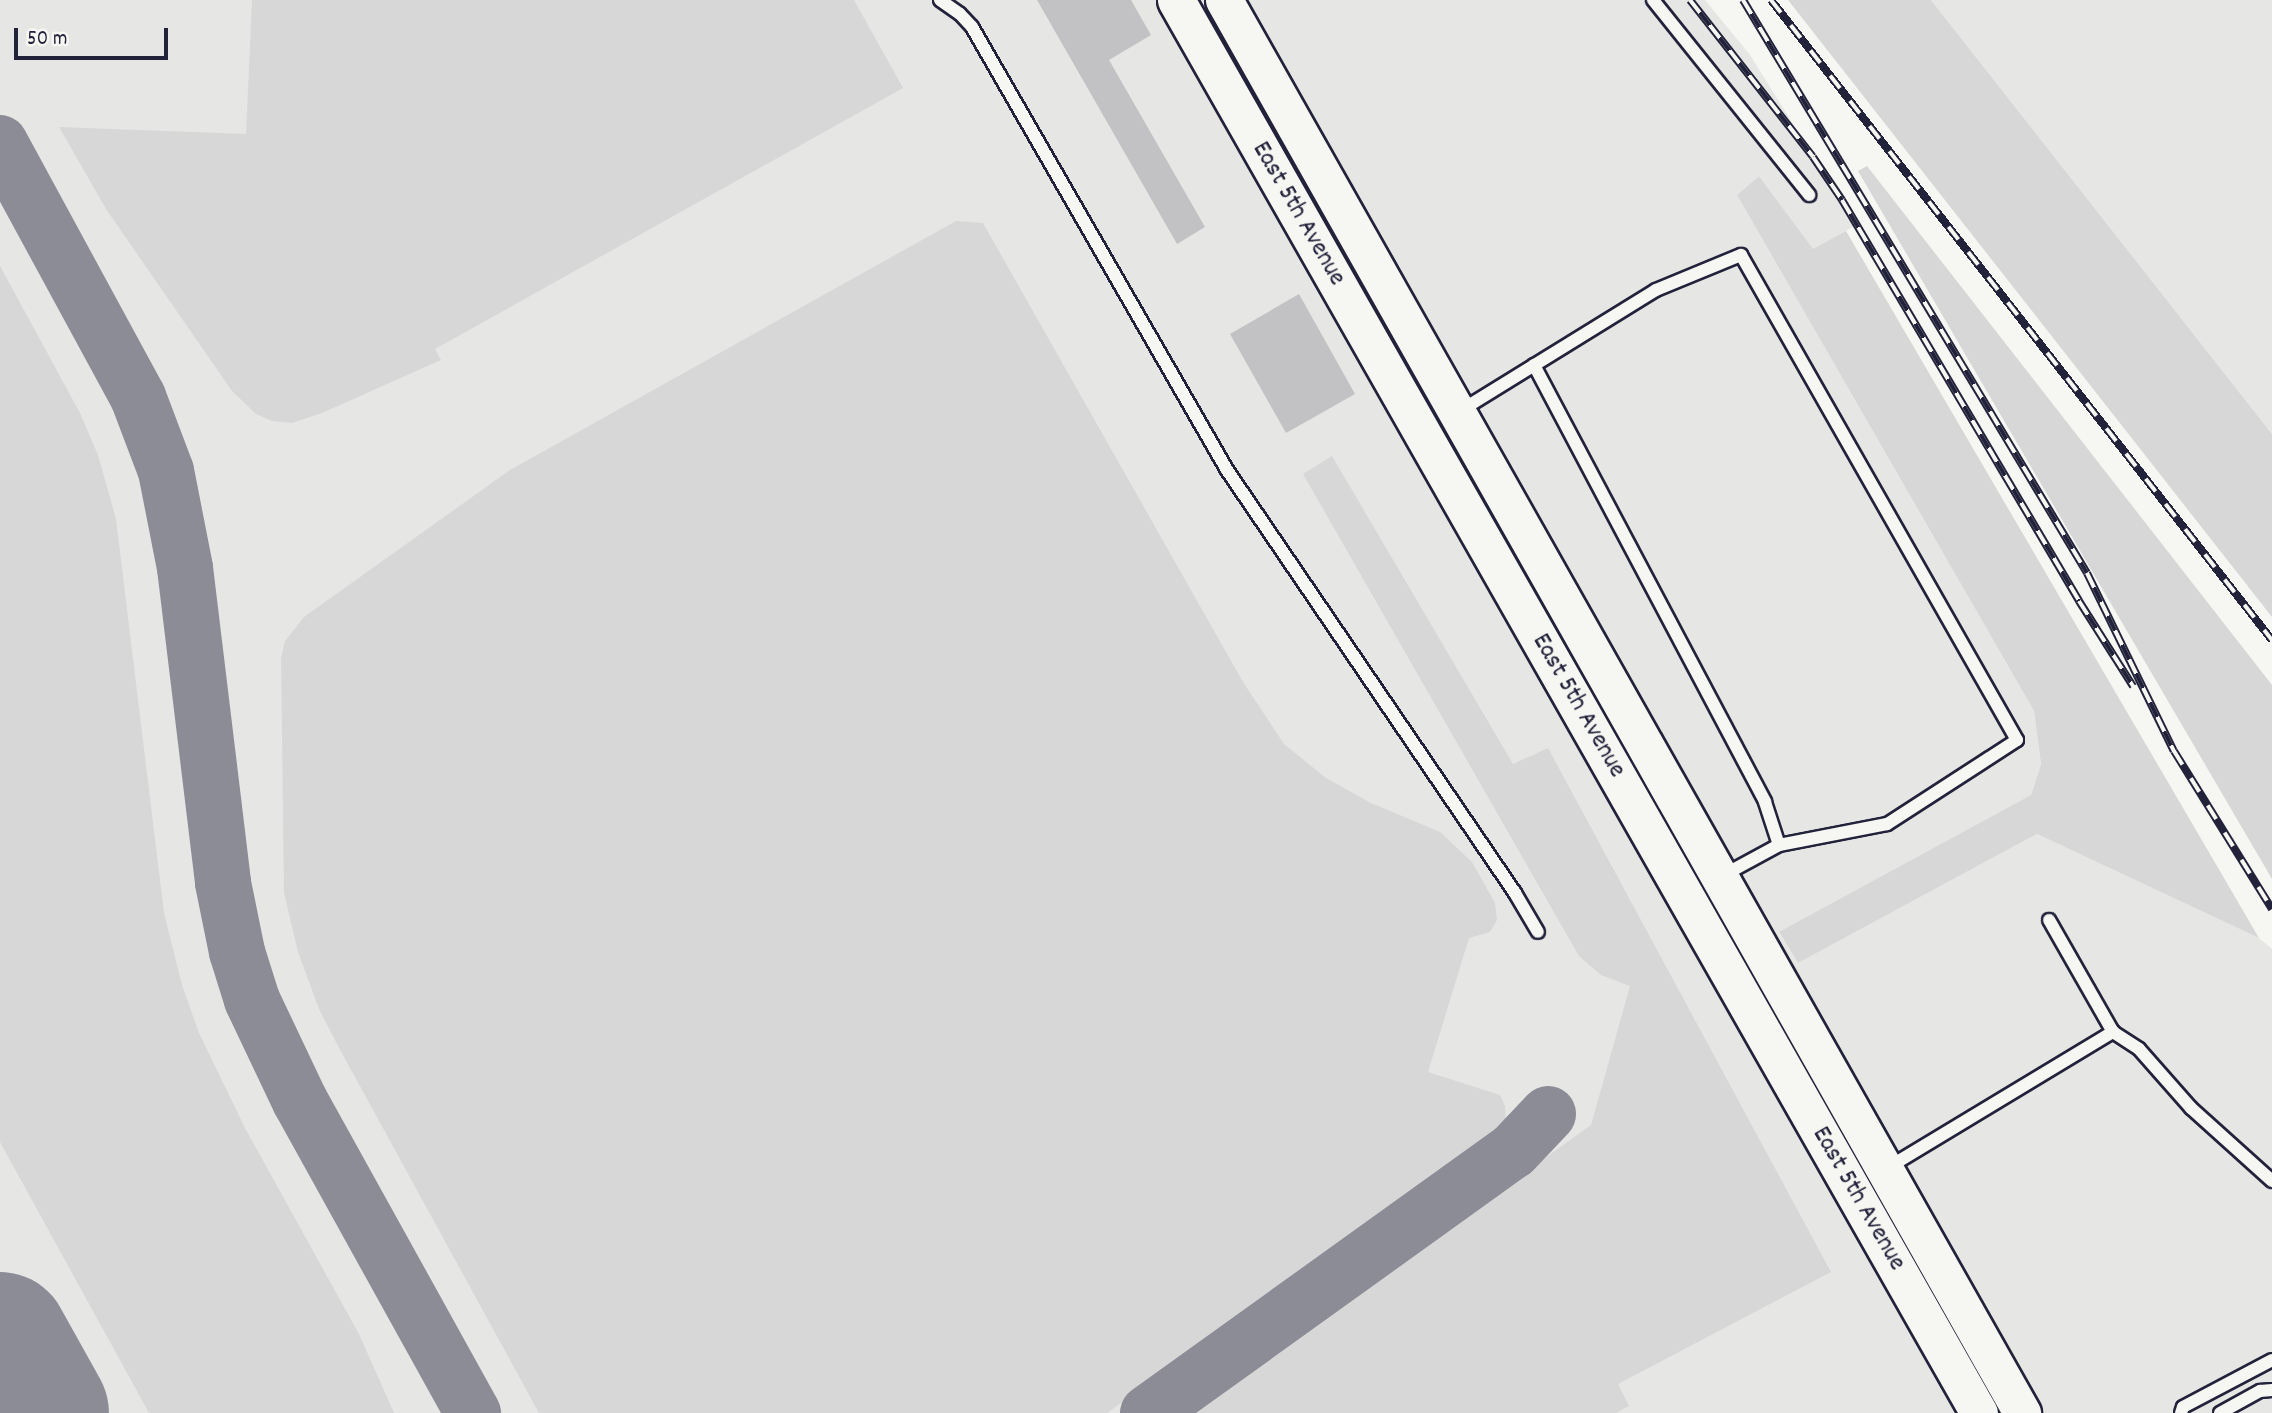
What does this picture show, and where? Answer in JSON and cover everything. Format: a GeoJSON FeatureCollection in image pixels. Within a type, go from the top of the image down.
{"type":"FeatureCollection","features":[{"type":"Feature","properties":{"kind":"main road","name":"East 5th Avenue"},"geometry":{"type":"LineString","coordinates":[[1176,0],[1250,87],[1457,413],[1720,877],[1868,1178],[1979,1413]]}},
{"type":"Feature","properties":{"kind":"main road","name":"East 5th Avenue"},"geometry":{"type":"LineString","coordinates":[[1224,0],[1250,87],[1868,1178],[2022,1413]]}},
{"type":"Feature","properties":{"kind":"lane"},"geometry":{"type":"LineString","coordinates":[[940,0],[960,14],[977,35],[1227,470],[1500,871],[1538,932]]}},
{"type":"Feature","properties":{"kind":"lane"},"geometry":{"type":"LineString","coordinates":[[1653,0],[1809,195]]}},
{"type":"Feature","properties":{"kind":"lane"},"geometry":{"type":"LineString","coordinates":[[1457,413],[1656,290],[1741,255],[2017,740],[1886,824],[1779,845],[1720,877]]}},
{"type":"Feature","properties":{"kind":"lane"},"geometry":{"type":"LineString","coordinates":[[1534,365],[1765,802],[1779,845]]}},
{"type":"Feature","properties":{"kind":"lane"},"geometry":{"type":"LineString","coordinates":[[2049,920],[2113,1032],[2138,1049],[2191,1108],[2272,1181]]}},
{"type":"Feature","properties":{"kind":"lane"},"geometry":{"type":"LineString","coordinates":[[1868,1178],[2113,1032]]}},
{"type":"Feature","properties":{"kind":"lane"},"geometry":{"type":"LineString","coordinates":[[2181,1413],[2183,1407],[2272,1360]]}},
{"type":"Feature","properties":{"kind":"lane"},"geometry":{"type":"LineString","coordinates":[[2220,1413],[2260,1391],[2272,1390]]}},
{"type":"Feature","properties":{"kind":"shaded area"},"geometry":{"type":"Polygon","coordinates":[[[0,0],[1705,0],[1750,55],[1856,225],[1813,250],[1759,176],[1737,195],[2034,711],[2041,764],[2031,795],[1779,933],[1798,963],[2037,834],[2259,938],[2272,949],[2272,1413],[0,1413],[0,0]]]}},
{"type":"Feature","properties":{"kind":"shaded area"},"geometry":{"type":"Polygon","coordinates":[[[252,0],[854,0],[903,88],[435,349],[441,360],[322,413],[292,423],[272,421],[256,414],[232,391],[106,209],[59,127],[246,134],[252,0]]]}},
{"type":"Feature","properties":{"kind":"shaded area"},"geometry":{"type":"Polygon","coordinates":[[[1788,0],[1931,0],[2272,434],[2272,617],[1788,0]]]}},
{"type":"Feature","properties":{"kind":"shaded area"},"geometry":{"type":"Polygon","coordinates":[[[1931,0],[2272,0],[2272,434],[1931,0]]]}},
{"type":"Feature","properties":{"kind":"shaded area"},"geometry":{"type":"Polygon","coordinates":[[[1867,166],[2272,685],[2272,879],[1858,171],[1867,166]]]}},
{"type":"Feature","properties":{"kind":"shaded area"},"geometry":{"type":"Polygon","coordinates":[[[1759,176],[1813,249],[1846,231],[2259,938],[2037,834],[1798,963],[1779,932],[2031,795],[2041,764],[2034,711],[1737,195],[1759,176]]]}},
{"type":"Feature","properties":{"kind":"shaded area"},"geometry":{"type":"Polygon","coordinates":[[[956,221],[983,223],[1243,682],[1284,744],[1326,778],[1371,803],[1440,832],[1472,862],[1495,903],[1497,920],[1490,932],[1469,938],[1428,1072],[1500,1095],[1505,1106],[1506,1123],[1501,1130],[1107,1413],[539,1413],[338,1046],[319,1009],[298,952],[284,893],[281,658],[285,641],[304,617],[510,470],[956,221]]]}},
{"type":"Feature","properties":{"kind":"shaded area"},"geometry":{"type":"Polygon","coordinates":[[[0,266],[80,413],[98,455],[116,519],[164,913],[182,985],[199,1033],[245,1128],[359,1334],[394,1413],[149,1413],[0,1142],[0,266]]]}},
{"type":"Feature","properties":{"kind":"shaded area"},"geometry":{"type":"Polygon","coordinates":[[[1332,456],[1513,764],[1548,748],[1831,1272],[1618,1384],[1629,1406],[1616,1413],[1188,1413],[1591,1125],[1630,986],[1601,975],[1579,956],[1303,474],[1332,456]]]}},
{"type":"Feature","properties":{"kind":"building"},"geometry":{"type":"Polygon","coordinates":[[[1037,0],[1131,0],[1151,35],[1109,60],[1205,227],[1177,244],[1037,0]]]}},
{"type":"Feature","properties":{"kind":"building"},"geometry":{"type":"Polygon","coordinates":[[[1299,294],[1355,394],[1286,433],[1230,334],[1299,294]]]}},
{"type":"Feature","properties":{"kind":"taxiway"},"geometry":{"type":"LineString","coordinates":[[0,143],[138,397],[166,471],[185,568],[223,883],[237,952],[252,1000],[300,1101],[473,1413]]}},
{"type":"Feature","properties":{"kind":"taxiway"},"geometry":{"type":"LineString","coordinates":[[1148,1413],[1513,1151],[1548,1114]]}},
{"type":"Feature","properties":{"kind":"runway"},"geometry":{"type":"LineString","coordinates":[[0,1341],[40,1413]]}},
{"type":"Feature","properties":{"kind":"railway"},"geometry":{"type":"LineString","coordinates":[[1690,0],[1813,157],[1842,200],[2079,601],[2133,686]]}},
{"type":"Feature","properties":{"kind":"railway"},"geometry":{"type":"LineString","coordinates":[[1743,0],[2087,573],[2174,751],[2272,909]]}},
{"type":"Feature","properties":{"kind":"railway"},"geometry":{"type":"LineString","coordinates":[[1771,0],[2272,640]]}}]}
